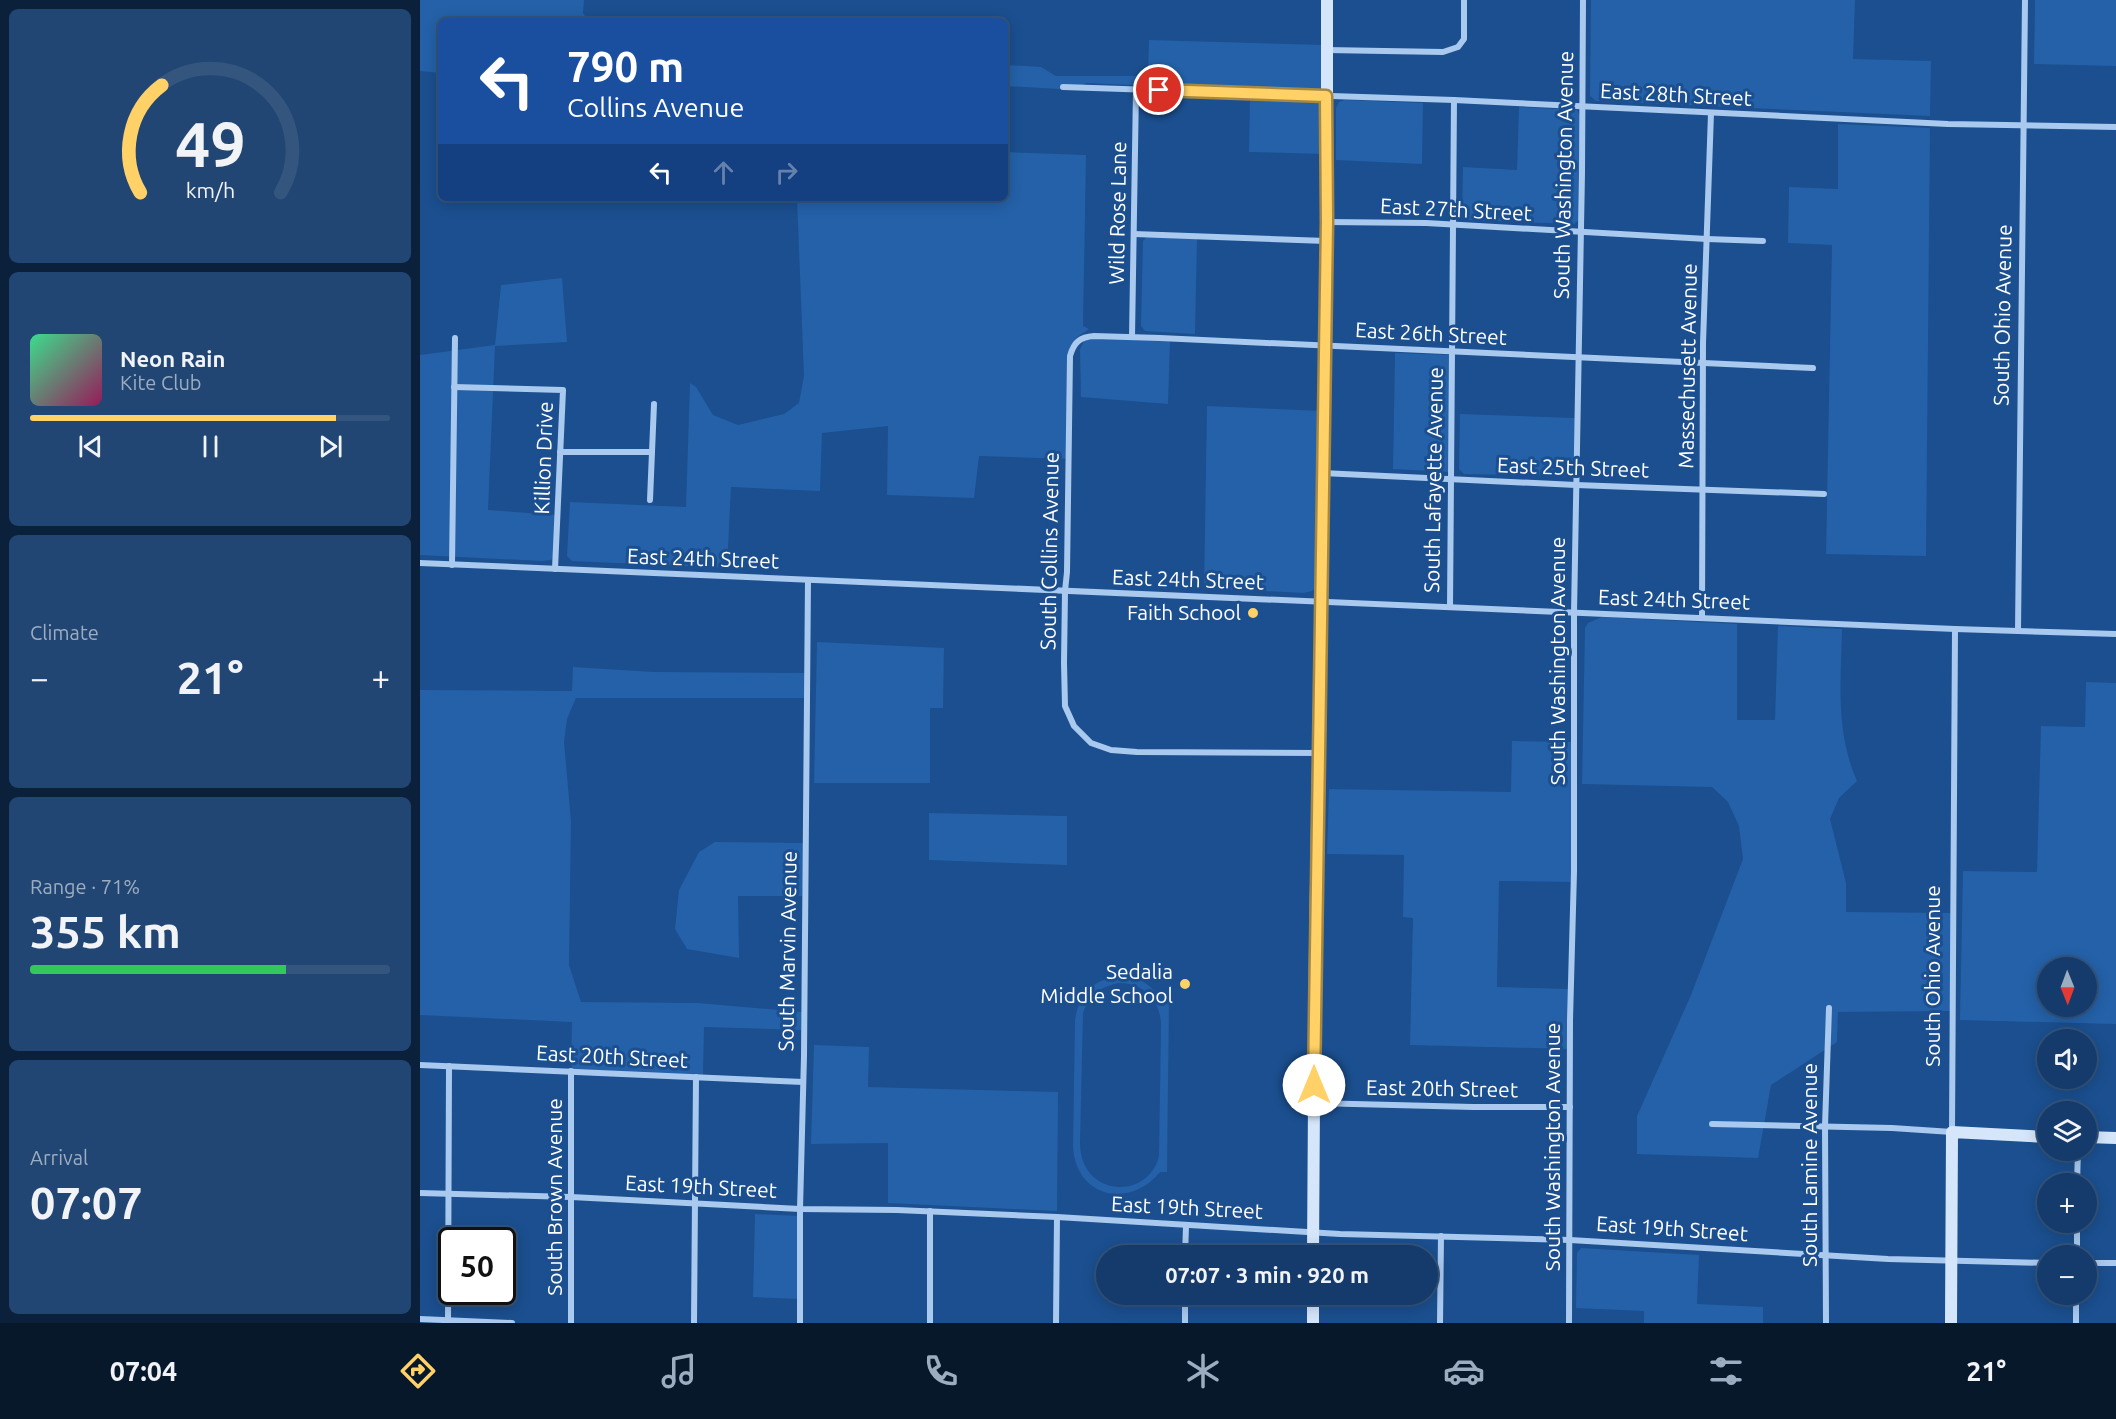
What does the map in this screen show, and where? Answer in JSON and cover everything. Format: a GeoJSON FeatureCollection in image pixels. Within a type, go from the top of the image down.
{"type":"FeatureCollection","features":[{"type":"Feature","properties":{"kind":"main road"},"geometry":{"type":"LineString","coordinates":[[1313,1245],[1323,345],[1327,222],[1327,0]]}},
{"type":"Feature","properties":{"kind":"main road"},"geometry":{"type":"LineString","coordinates":[[1952,1132],[2037,1136]]}},
{"type":"Feature","properties":{"kind":"main road","name":"South Ohio Avenue"},"geometry":{"type":"LineString","coordinates":[[1951,1323],[1952,1132]]}},
{"type":"Feature","properties":{"kind":"main road"},"geometry":{"type":"LineString","coordinates":[[2097,1137],[2116,1138]]}},
{"type":"Feature","properties":{"kind":"main road"},"geometry":{"type":"LineString","coordinates":[[1313,1305],[1313,1323]]}},
{"type":"Feature","properties":{"kind":"street"},"geometry":{"type":"LineString","coordinates":[[1326,50],[1443,52],[1458,47],[1464,39],[1464,0]]}},
{"type":"Feature","properties":{"kind":"street","name":"South Washington Avenue"},"geometry":{"type":"LineString","coordinates":[[1569,1323],[1574,872],[1574,613],[1583,0]]}},
{"type":"Feature","properties":{"kind":"street","name":"South Ohio Avenue"},"geometry":{"type":"LineString","coordinates":[[2018,631],[2025,0]]}},
{"type":"Feature","properties":{"kind":"street","name":"East 28th Street"},"geometry":{"type":"LineString","coordinates":[[1063,87],[1454,100],[1711,114],[2116,127]]}},
{"type":"Feature","properties":{"kind":"street","name":"Wild Rose Lane"},"geometry":{"type":"LineString","coordinates":[[1132,337],[1136,89]]}},
{"type":"Feature","properties":{"kind":"street","name":"South Lafayette Avenue"},"geometry":{"type":"LineString","coordinates":[[1450,607],[1454,100]]}},
{"type":"Feature","properties":{"kind":"street","name":"Massechusett Avenue"},"geometry":{"type":"LineString","coordinates":[[1702,618],[1703,363],[1711,114]]}},
{"type":"Feature","properties":{"kind":"street","name":"East 27th Street"},"geometry":{"type":"LineString","coordinates":[[1327,222],[1453,225],[1763,241]]}},
{"type":"Feature","properties":{"kind":"street"},"geometry":{"type":"LineString","coordinates":[[1134,234],[1326,241]]}},
{"type":"Feature","properties":{"kind":"street","name":"East 26th Street"},"geometry":{"type":"LineString","coordinates":[[1069,440],[1070,356],[1073,346],[1083,337],[1323,345],[1813,368]]}},
{"type":"Feature","properties":{"kind":"street"},"geometry":{"type":"LineString","coordinates":[[452,565],[455,338]]}},
{"type":"Feature","properties":{"kind":"street","name":"Killion Drive"},"geometry":{"type":"LineString","coordinates":[[454,387],[563,390],[555,569]]}},
{"type":"Feature","properties":{"kind":"street"},"geometry":{"type":"LineString","coordinates":[[650,500],[654,404]]}},
{"type":"Feature","properties":{"kind":"street","name":"South Collins Avenue"},"geometry":{"type":"LineString","coordinates":[[1069,440],[1068,572],[1065,591],[1064,663],[1065,706],[1074,726],[1091,743],[1112,750],[1319,753]]}},
{"type":"Feature","properties":{"kind":"street"},"geometry":{"type":"LineString","coordinates":[[561,452],[652,452]]}},
{"type":"Feature","properties":{"kind":"street","name":"East 25th Street"},"geometry":{"type":"LineString","coordinates":[[1322,473],[1824,494]]}},
{"type":"Feature","properties":{"kind":"street","name":"East 24th Street"},"geometry":{"type":"LineString","coordinates":[[420,563],[1955,629],[2116,633]]}},
{"type":"Feature","properties":{"kind":"street","name":"South Marvin Avenue"},"geometry":{"type":"LineString","coordinates":[[800,1323],[808,580]]}},
{"type":"Feature","properties":{"kind":"street","name":"South Ohio Avenue"},"geometry":{"type":"LineString","coordinates":[[1952,1132],[1955,629]]}},
{"type":"Feature","properties":{"kind":"street","name":"South Lamine Avenue"},"geometry":{"type":"LineString","coordinates":[[1826,1323],[1825,1126],[1829,1008]]}},
{"type":"Feature","properties":{"kind":"street","name":"East 20th Street"},"geometry":{"type":"LineString","coordinates":[[420,1065],[803,1082]]}},
{"type":"Feature","properties":{"kind":"street"},"geometry":{"type":"LineString","coordinates":[[448,1322],[449,1066]]}},
{"type":"Feature","properties":{"kind":"street","name":"South Brown Avenue"},"geometry":{"type":"LineString","coordinates":[[571,1071],[571,1323]]}},
{"type":"Feature","properties":{"kind":"street"},"geometry":{"type":"LineString","coordinates":[[694,1323],[696,1077]]}},
{"type":"Feature","properties":{"kind":"street","name":"East 20th Street"},"geometry":{"type":"LineString","coordinates":[[1314,1103],[1570,1107]]}},
{"type":"Feature","properties":{"kind":"street"},"geometry":{"type":"LineString","coordinates":[[1712,1124],[1892,1128],[1952,1132]]}},
{"type":"Feature","properties":{"kind":"street","name":"East 19th Street"},"geometry":{"type":"LineString","coordinates":[[420,1193],[571,1197],[800,1209],[930,1211],[1312,1232],[1570,1240],[1826,1256],[2037,1263]]}},
{"type":"Feature","properties":{"kind":"street"},"geometry":{"type":"LineString","coordinates":[[930,1211],[930,1323]]}},
{"type":"Feature","properties":{"kind":"street"},"geometry":{"type":"LineString","coordinates":[[1056,1323],[1057,1217]]}},
{"type":"Feature","properties":{"kind":"street"},"geometry":{"type":"LineString","coordinates":[[1185,1245],[1186,1226]]}},
{"type":"Feature","properties":{"kind":"street"},"geometry":{"type":"LineString","coordinates":[[1440,1323],[1441,1236]]}},
{"type":"Feature","properties":{"kind":"street"},"geometry":{"type":"LineString","coordinates":[[2097,1263],[2116,1263]]}},
{"type":"Feature","properties":{"kind":"street"},"geometry":{"type":"LineString","coordinates":[[1185,1305],[1185,1323]]}},
{"type":"Feature","properties":{"kind":"street"},"geometry":{"type":"LineString","coordinates":[[2076,1305],[2076,1323]]}},
{"type":"Feature","properties":{"kind":"street"},"geometry":{"type":"LineString","coordinates":[[420,1319],[512,1323]]}},
{"type":"Feature","properties":{"kind":"shaded area"},"geometry":{"type":"Polygon","coordinates":[[[420,0],[584,0],[583,13],[586,18],[438,18],[438,73],[420,71],[420,0]]]}},
{"type":"Feature","properties":{"kind":"shaded area"},"geometry":{"type":"Polygon","coordinates":[[[1591,0],[1855,0],[1853,59],[1931,61],[1930,116],[1596,101],[1590,96],[1591,0]]]}},
{"type":"Feature","properties":{"kind":"shaded area"},"geometry":{"type":"Polygon","coordinates":[[[2035,0],[2116,0],[2116,66],[2034,64],[2035,0]]]}},
{"type":"Feature","properties":{"kind":"shaded area"},"geometry":{"type":"Polygon","coordinates":[[[1149,40],[1324,45],[1322,89],[1314,91],[1086,83],[1076,90],[1008,86],[1008,65],[1041,67],[1056,76],[1148,76],[1149,40]]]}},
{"type":"Feature","properties":{"kind":"shaded area"},"geometry":{"type":"Polygon","coordinates":[[[1250,97],[1320,100],[1325,105],[1325,154],[1249,152],[1250,97]]]}},
{"type":"Feature","properties":{"kind":"shaded area"},"geometry":{"type":"Polygon","coordinates":[[[1345,100],[1423,103],[1422,164],[1336,160],[1336,108],[1339,102],[1345,100]]]}},
{"type":"Feature","properties":{"kind":"shaded area"},"geometry":{"type":"Polygon","coordinates":[[[1519,107],[1577,110],[1580,116],[1579,220],[1574,224],[1467,220],[1462,215],[1463,167],[1517,170],[1519,107]]]}},
{"type":"Feature","properties":{"kind":"shaded area"},"geometry":{"type":"Polygon","coordinates":[[[1838,124],[1930,128],[1926,556],[1826,554],[1832,245],[1788,243],[1789,187],[1838,189],[1838,124]]]}},
{"type":"Feature","properties":{"kind":"shaded area"},"geometry":{"type":"Polygon","coordinates":[[[1008,152],[1086,155],[1083,326],[1089,329],[1076,338],[1072,353],[1071,459],[979,456],[974,498],[887,495],[888,426],[822,433],[820,491],[731,487],[727,568],[572,561],[567,556],[570,502],[686,507],[690,383],[696,387],[713,415],[738,425],[784,414],[799,403],[804,376],[797,201],[1008,201],[1008,152]]]}},
{"type":"Feature","properties":{"kind":"shaded area"},"geometry":{"type":"Polygon","coordinates":[[[1147,237],[1197,239],[1195,334],[1145,331],[1141,326],[1143,241],[1147,237]]]}},
{"type":"Feature","properties":{"kind":"shaded area"},"geometry":{"type":"Polygon","coordinates":[[[562,278],[567,342],[495,346],[488,510],[556,515],[556,556],[551,560],[542,561],[420,555],[420,355],[495,345],[501,285],[562,278]]]}},
{"type":"Feature","properties":{"kind":"shaded area"},"geometry":{"type":"Polygon","coordinates":[[[1093,336],[1170,340],[1168,404],[1081,397],[1080,349],[1084,341],[1093,336]]]}},
{"type":"Feature","properties":{"kind":"shaded area"},"geometry":{"type":"Polygon","coordinates":[[[1395,353],[1452,355],[1449,472],[1393,469],[1395,353]]]}},
{"type":"Feature","properties":{"kind":"shaded area"},"geometry":{"type":"Polygon","coordinates":[[[1207,406],[1322,411],[1318,585],[1312,591],[1304,593],[1204,588],[1207,406]]]}},
{"type":"Feature","properties":{"kind":"shaded area"},"geometry":{"type":"Polygon","coordinates":[[[1460,414],[1575,418],[1573,472],[1567,476],[1464,474],[1459,469],[1460,414]]]}},
{"type":"Feature","properties":{"kind":"shaded area"},"geometry":{"type":"Polygon","coordinates":[[[1602,617],[1737,624],[1737,720],[1775,720],[1778,626],[1842,629],[1842,725],[1845,744],[1857,781],[1839,798],[1830,819],[1846,883],[1846,912],[1953,913],[1953,1011],[1838,1012],[1837,1042],[1771,1085],[1758,1158],[1637,1154],[1637,1116],[1691,995],[1743,859],[1739,826],[1728,802],[1712,787],[1582,784],[1585,628],[1588,623],[1602,617]]]}},
{"type":"Feature","properties":{"kind":"shaded area"},"geometry":{"type":"Polygon","coordinates":[[[817,642],[944,648],[943,708],[930,708],[930,783],[814,783],[817,642]]]}},
{"type":"Feature","properties":{"kind":"shaded area"},"geometry":{"type":"Polygon","coordinates":[[[573,667],[654,672],[806,673],[807,698],[576,698],[567,719],[564,742],[571,821],[569,965],[581,1002],[698,1003],[802,1012],[801,1030],[704,1027],[703,1076],[573,1069],[571,1065],[572,1022],[420,1015],[420,690],[572,691],[573,667]]]}},
{"type":"Feature","properties":{"kind":"shaded area"},"geometry":{"type":"Polygon","coordinates":[[[2086,682],[2116,683],[2116,1024],[1960,1020],[1963,871],[2037,872],[2041,726],[2085,727],[2086,682]]]}},
{"type":"Feature","properties":{"kind":"shaded area"},"geometry":{"type":"Polygon","coordinates":[[[1512,741],[1572,742],[1572,882],[1499,881],[1497,987],[1571,989],[1570,1049],[1410,1045],[1413,918],[1403,917],[1404,855],[1327,854],[1329,789],[1511,792],[1512,741]]]}},
{"type":"Feature","properties":{"kind":"shaded area"},"geometry":{"type":"Polygon","coordinates":[[[929,813],[1067,816],[1067,865],[929,860],[929,813]]]}},
{"type":"Feature","properties":{"kind":"shaded area"},"geometry":{"type":"Polygon","coordinates":[[[715,842],[805,843],[802,896],[738,896],[739,958],[687,949],[675,929],[679,890],[699,852],[715,842]]]}},
{"type":"Feature","properties":{"kind":"shaded area"},"geometry":{"type":"Polygon","coordinates":[[[1123,975],[1140,980],[1150,986],[1162,1000],[1169,1000],[1167,1172],[1160,1172],[1147,1184],[1134,1191],[1119,1194],[1093,1187],[1083,1177],[1076,1163],[1073,1146],[1077,1010],[1084,994],[1090,988],[1113,977],[1123,975]],[[1119,983],[1107,986],[1096,992],[1083,1013],[1080,1144],[1083,1162],[1091,1175],[1103,1183],[1116,1187],[1129,1186],[1142,1181],[1152,1171],[1159,1156],[1160,1015],[1149,994],[1143,989],[1119,983]]]}},
{"type":"Feature","properties":{"kind":"shaded area"},"geometry":{"type":"Polygon","coordinates":[[[814,1045],[869,1047],[868,1087],[1058,1092],[1057,1211],[888,1203],[888,1143],[811,1144],[814,1045]]]}},
{"type":"Feature","properties":{"kind":"shaded area"},"geometry":{"type":"Polygon","coordinates":[[[755,1214],[801,1216],[799,1299],[753,1297],[755,1214]]]}},
{"type":"Feature","properties":{"kind":"shaded area"},"geometry":{"type":"Polygon","coordinates":[[[1581,1248],[1699,1255],[1697,1304],[1763,1307],[1763,1323],[1644,1323],[1644,1311],[1576,1308],[1577,1253],[1581,1248]]]}},
{"type":"Feature","properties":{"kind":"place","name":"Faith School"},"geometry":{"type":"Point","coordinates":[1253,613]}},
{"type":"Feature","properties":{"kind":"place","name":"Sedalia Middle School"},"geometry":{"type":"Point","coordinates":[1185,984]}},
{"type":"Feature","properties":{"kind":"route"},"geometry":{"type":"LineString","coordinates":[[1159,90],[1326,96],[1327,222],[1323,345],[1314,1085]]}}]}
